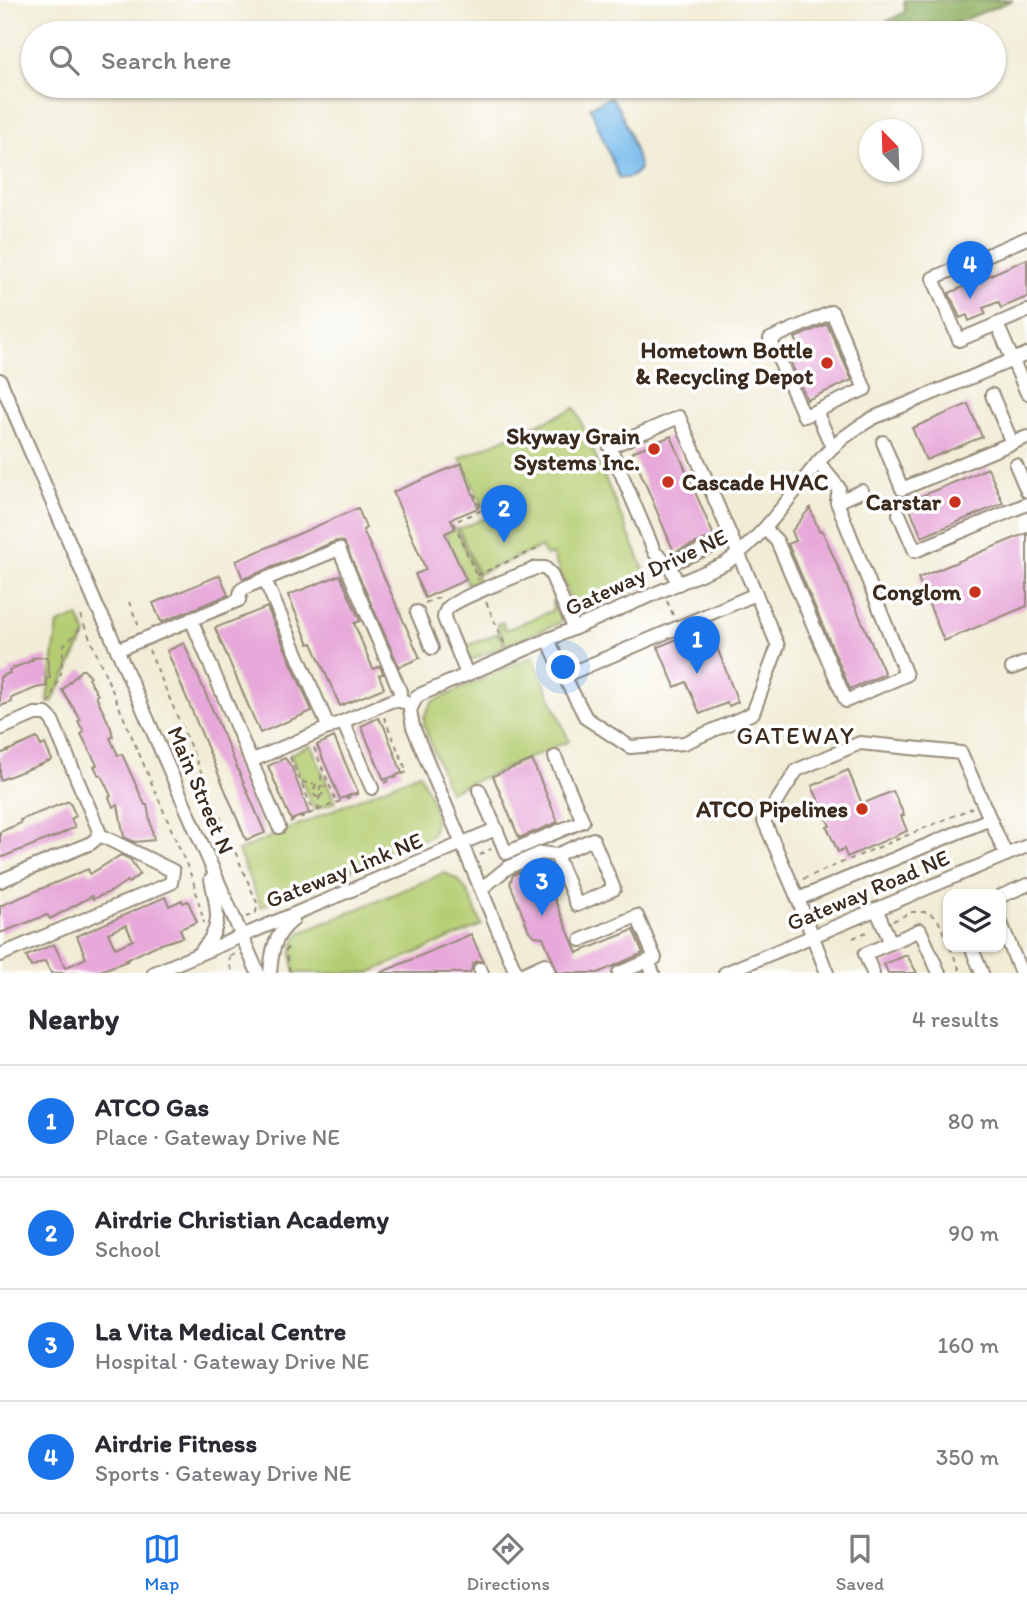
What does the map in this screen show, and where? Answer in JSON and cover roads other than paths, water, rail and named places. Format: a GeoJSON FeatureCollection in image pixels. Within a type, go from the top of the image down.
{"type":"FeatureCollection","features":[{"type":"Feature","properties":{"kind":"street"},"geometry":{"type":"LineString","coordinates":[[1027,238],[933,278],[959,340],[1027,311]]}},
{"type":"Feature","properties":{"kind":"street"},"geometry":{"type":"LineString","coordinates":[[832,312],[865,389],[816,411],[804,416],[770,339],[832,312]]}},
{"type":"Feature","properties":{"kind":"street"},"geometry":{"type":"LineString","coordinates":[[997,324],[1027,393]]}},
{"type":"Feature","properties":{"kind":"street","name":"Gateway Drive NE"},"geometry":{"type":"LineString","coordinates":[[412,703],[417,696],[726,563],[765,529],[832,447],[855,429],[873,418],[1027,354]]}},
{"type":"Feature","properties":{"kind":"street","name":"Main Street N"},"geometry":{"type":"LineString","coordinates":[[0,380],[258,973]]}},
{"type":"Feature","properties":{"kind":"street"},"geometry":{"type":"LineString","coordinates":[[992,395],[1012,443]]}},
{"type":"Feature","properties":{"kind":"street"},"geometry":{"type":"LineString","coordinates":[[816,411],[832,447]]}},
{"type":"Feature","properties":{"kind":"street"},"geometry":{"type":"LineString","coordinates":[[548,639],[586,718],[630,747],[684,743],[753,713],[778,646],[679,417],[610,447],[655,553],[669,564],[678,584]]}},
{"type":"Feature","properties":{"kind":"street"},"geometry":{"type":"LineString","coordinates":[[883,442],[902,489],[1027,437]]}},
{"type":"Feature","properties":{"kind":"street"},"geometry":{"type":"LineString","coordinates":[[765,529],[777,541],[846,701],[906,675],[836,502],[839,488],[818,463]]}},
{"type":"Feature","properties":{"kind":"street"},"geometry":{"type":"LineString","coordinates":[[1016,465],[1027,491]]}},
{"type":"Feature","properties":{"kind":"street"},"geometry":{"type":"LineString","coordinates":[[836,502],[862,491]]}},
{"type":"Feature","properties":{"kind":"street"},"geometry":{"type":"LineString","coordinates":[[899,514],[915,551],[1027,504]]}},
{"type":"Feature","properties":{"kind":"street"},"geometry":{"type":"LineString","coordinates":[[669,564],[732,538]]}},
{"type":"Feature","properties":{"kind":"street"},"geometry":{"type":"LineString","coordinates":[[117,650],[239,600],[241,590],[339,549],[400,691],[399,701]]}},
{"type":"Feature","properties":{"kind":"street"},"geometry":{"type":"LineString","coordinates":[[467,674],[444,618],[445,611],[450,605],[536,568],[545,568],[551,574],[574,628]]}},
{"type":"Feature","properties":{"kind":"street"},"geometry":{"type":"LineString","coordinates":[[265,580],[329,728]]}},
{"type":"Feature","properties":{"kind":"street"},"geometry":{"type":"LineString","coordinates":[[564,676],[756,594]]}},
{"type":"Feature","properties":{"kind":"street"},"geometry":{"type":"LineString","coordinates":[[423,612],[426,634],[432,648]]}},
{"type":"Feature","properties":{"kind":"street"},"geometry":{"type":"LineString","coordinates":[[191,620],[279,827]]}},
{"type":"Feature","properties":{"kind":"street"},"geometry":{"type":"LineString","coordinates":[[426,634],[447,625]]}},
{"type":"Feature","properties":{"kind":"street"},"geometry":{"type":"LineString","coordinates":[[1012,668],[1027,662]]}},
{"type":"Feature","properties":{"kind":"street"},"geometry":{"type":"LineString","coordinates":[[251,761],[393,700],[412,703],[410,710],[413,727],[516,973]]}},
{"type":"Feature","properties":{"kind":"street"},"geometry":{"type":"LineString","coordinates":[[0,729],[35,714],[43,714],[52,720],[97,823],[98,834],[97,838],[82,847],[0,881]]}},
{"type":"Feature","properties":{"kind":"street"},"geometry":{"type":"LineString","coordinates":[[343,722],[372,788]]}},
{"type":"Feature","properties":{"kind":"street"},"geometry":{"type":"LineString","coordinates":[[827,973],[764,821],[797,770],[860,743],[961,753],[1006,855]]}},
{"type":"Feature","properties":{"kind":"street"},"geometry":{"type":"LineString","coordinates":[[479,790],[506,853],[583,821],[555,757]]}},
{"type":"Feature","properties":{"kind":"street"},"geometry":{"type":"LineString","coordinates":[[798,900],[990,818]]}},
{"type":"Feature","properties":{"kind":"street","name":"Gateway Link NE"},"geometry":{"type":"LineString","coordinates":[[154,973],[496,829]]}},
{"type":"Feature","properties":{"kind":"street"},"geometry":{"type":"LineString","coordinates":[[0,955],[171,883],[173,871],[98,834]]}},
{"type":"Feature","properties":{"kind":"street"},"geometry":{"type":"LineString","coordinates":[[481,889],[507,868],[541,853],[556,855],[593,839],[614,889],[578,905],[556,855]]}},
{"type":"Feature","properties":{"kind":"street","name":"Gateway Road NE"},"geometry":{"type":"LineString","coordinates":[[727,973],[1027,846]]}},
{"type":"Feature","properties":{"kind":"street"},"geometry":{"type":"LineString","coordinates":[[200,953],[213,938],[218,914],[205,853]]}},
{"type":"Feature","properties":{"kind":"street"},"geometry":{"type":"LineString","coordinates":[[943,881],[946,889]]}},
{"type":"Feature","properties":{"kind":"street"},"geometry":{"type":"LineString","coordinates":[[1006,894],[1027,885]]}},
{"type":"Feature","properties":{"kind":"street"},"geometry":{"type":"LineString","coordinates":[[270,973],[272,948],[281,929],[307,909]]}},
{"type":"Feature","properties":{"kind":"street"},"geometry":{"type":"LineString","coordinates":[[876,909],[891,943]]}},
{"type":"Feature","properties":{"kind":"street"},"geometry":{"type":"LineString","coordinates":[[581,940],[637,916],[655,958],[650,967],[619,973]]}},
{"type":"Feature","properties":{"kind":"street"},"geometry":{"type":"LineString","coordinates":[[873,973],[865,954],[920,930],[939,973]]}},
{"type":"Feature","properties":{"kind":"street"},"geometry":{"type":"LineString","coordinates":[[1006,936],[1021,973]]}},
{"type":"Feature","properties":{"kind":"street"},"geometry":{"type":"LineString","coordinates":[[973,952],[982,973]]}},
{"type":"Feature","properties":{"kind":"street"},"geometry":{"type":"LineString","coordinates":[[525,973],[545,964],[549,973]]}},
{"type":"Feature","properties":{"kind":"water"},"geometry":{"type":"Polygon","coordinates":[[[608,98],[615,103],[624,120],[640,169],[633,176],[619,178],[590,107],[608,98]]]}},
{"type":"Feature","properties":{"kind":"place","name":"Airdrie Fitness"},"geometry":{"type":"Point","coordinates":[970,299]}},
{"type":"Feature","properties":{"kind":"place","name":"Hometown Bottle & Recycling Depot"},"geometry":{"type":"Point","coordinates":[827,363]}},
{"type":"Feature","properties":{"kind":"place","name":"Skyway Grain Systems Inc."},"geometry":{"type":"Point","coordinates":[654,449]}},
{"type":"Feature","properties":{"kind":"place","name":"Cascade HVAC"},"geometry":{"type":"Point","coordinates":[668,482]}},
{"type":"Feature","properties":{"kind":"place","name":"Carstar"},"geometry":{"type":"Point","coordinates":[955,502]}},
{"type":"Feature","properties":{"kind":"place","name":"Airdrie Christian Academy"},"geometry":{"type":"Point","coordinates":[504,543]}},
{"type":"Feature","properties":{"kind":"place","name":"Conglom"},"geometry":{"type":"Point","coordinates":[975,592]}},
{"type":"Feature","properties":{"kind":"place","name":"ATCO Gas"},"geometry":{"type":"Point","coordinates":[697,674]}},
{"type":"Feature","properties":{"kind":"place","name":"ATCO Pipelines"},"geometry":{"type":"Point","coordinates":[862,809]}},
{"type":"Feature","properties":{"kind":"place","name":"La Vita Medical Centre"},"geometry":{"type":"Point","coordinates":[542,916]}},
{"type":"Feature","properties":{"kind":"district","name":"GATEWAY"},"geometry":{"type":"Point","coordinates":[796,735]}}]}
